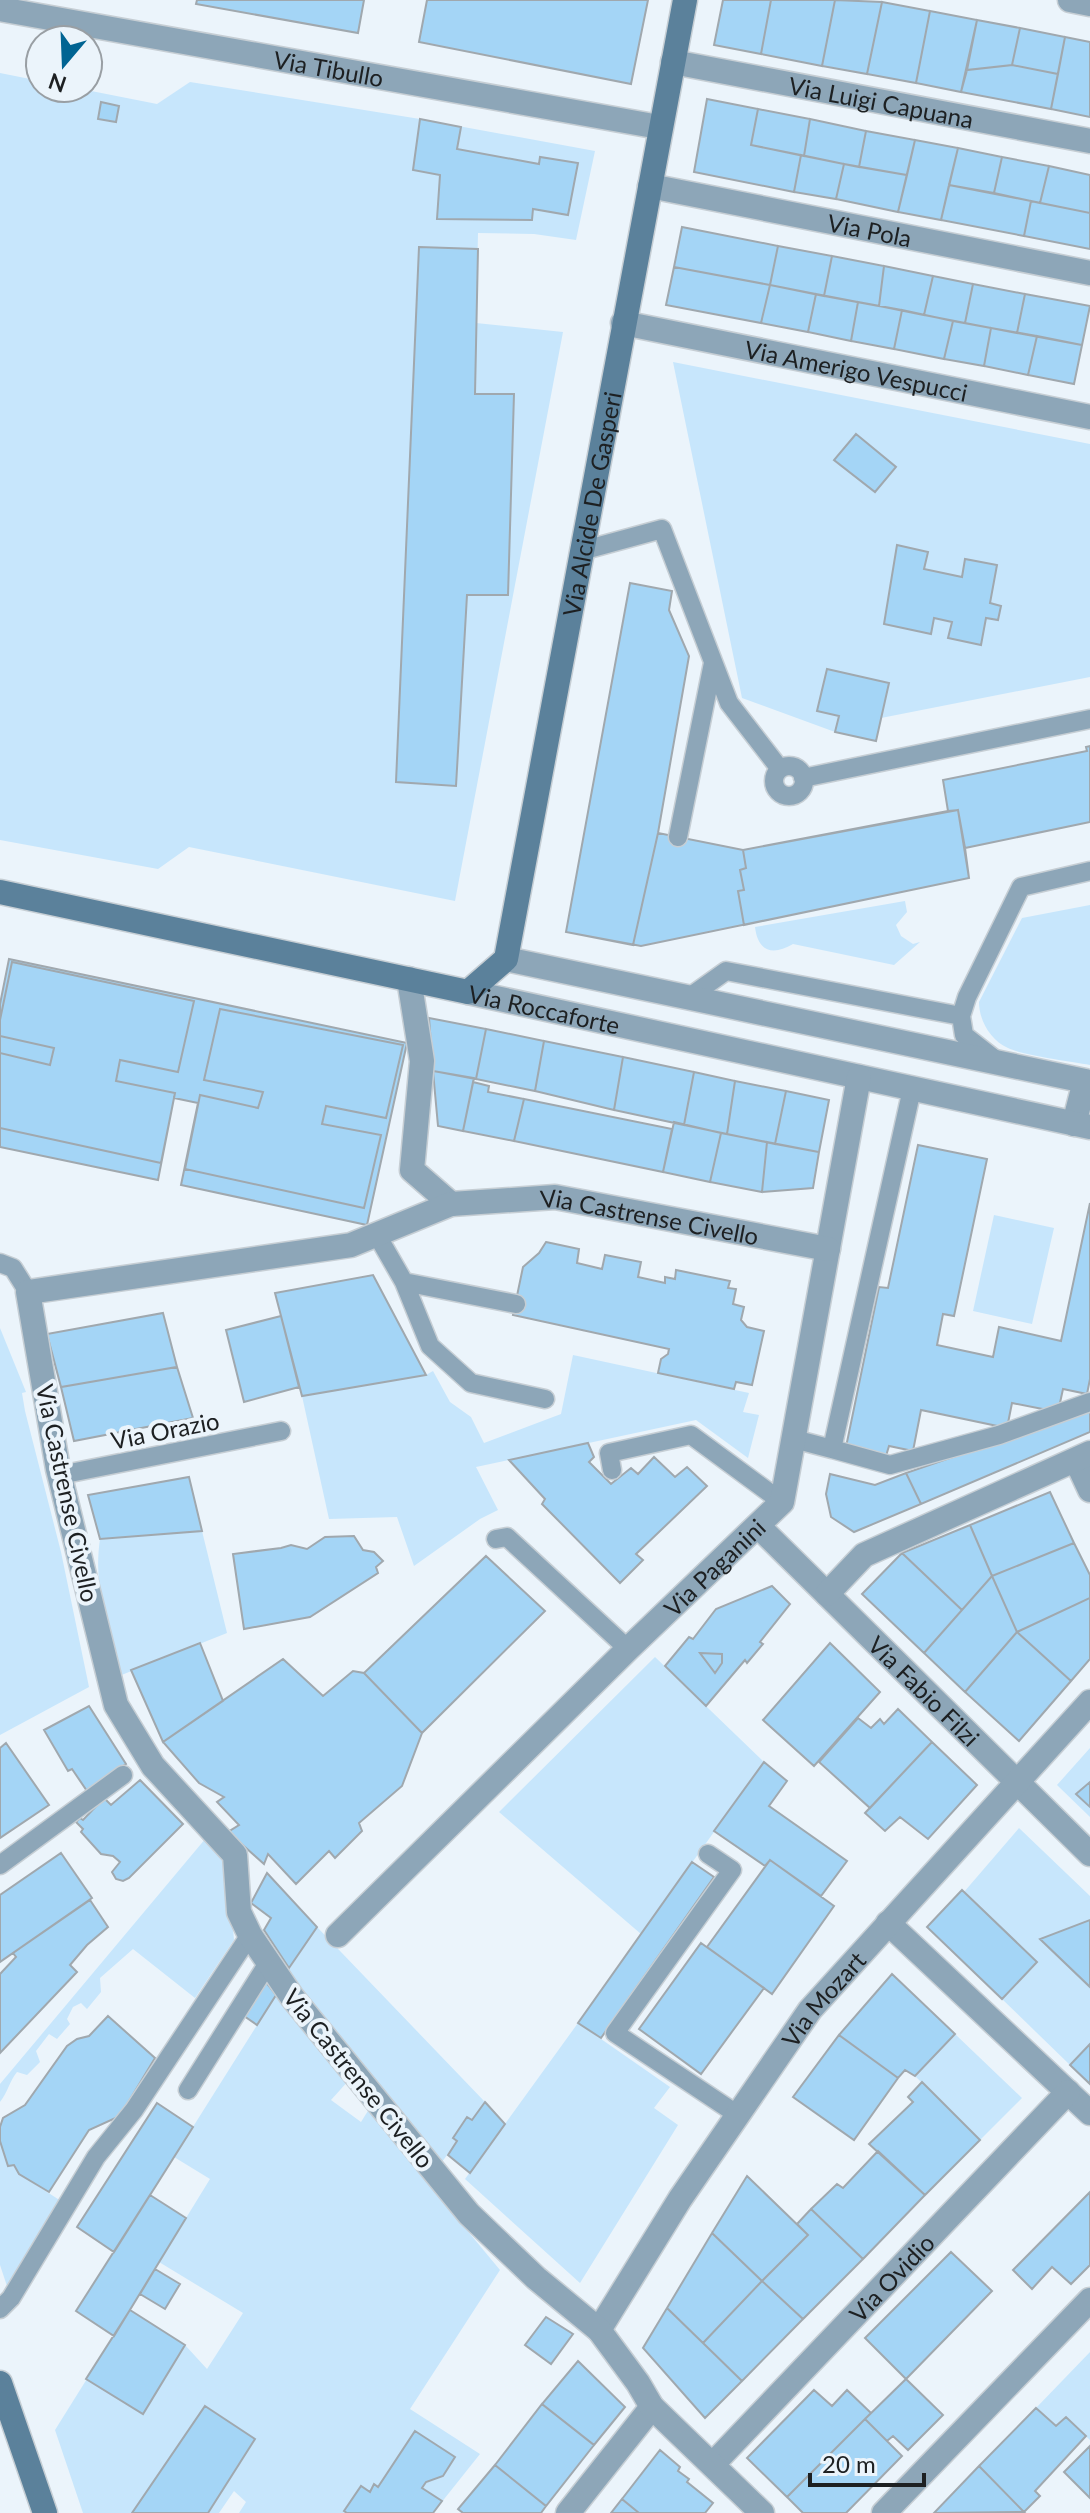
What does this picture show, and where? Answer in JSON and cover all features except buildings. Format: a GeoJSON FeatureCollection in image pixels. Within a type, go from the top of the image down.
{"type":"FeatureCollection","features":[{"type":"Feature","properties":{"kind":"street","name":"Via Alcide De Gasperi"},"geometry":{"type":"LineString","coordinates":[[506,959],[685,0]]}},
{"type":"Feature","properties":{"kind":"street"},"geometry":{"type":"LineString","coordinates":[[1070,0],[1090,4]]}},
{"type":"Feature","properties":{"kind":"street","name":"Via Tibullo"},"geometry":{"type":"LineString","coordinates":[[0,9],[659,127]]}},
{"type":"Feature","properties":{"kind":"street","name":"Via Luigi Capuana"},"geometry":{"type":"LineString","coordinates":[[673,62],[1090,141]]}},
{"type":"Feature","properties":{"kind":"street","name":"Via Pola"},"geometry":{"type":"LineString","coordinates":[[650,186],[1090,273]]}},
{"type":"Feature","properties":{"kind":"street","name":"Via Amerigo Vespucci"},"geometry":{"type":"LineString","coordinates":[[623,323],[1090,417]]}},
{"type":"Feature","properties":{"kind":"street","name":"Via Roccaforte"},"geometry":{"type":"LineString","coordinates":[[0,892],[1082,1125]]}},
{"type":"Feature","properties":{"kind":"street"},"geometry":{"type":"LineString","coordinates":[[468,992],[506,959],[1085,1081],[1082,1125]]}},
{"type":"Feature","properties":{"kind":"street"},"geometry":{"type":"LineString","coordinates":[[409,979],[422,1061],[412,1170],[451,1204]]}},
{"type":"Feature","properties":{"kind":"street","name":"Via Paganini"},"geometry":{"type":"LineString","coordinates":[[338,1935],[782,1502],[828,1249],[871,1080],[893,1041]]}},
{"type":"Feature","properties":{"kind":"street","name":"Via Castrense Civello"},"geometry":{"type":"LineString","coordinates":[[762,2513],[652,2407],[599,2330],[536,2278],[469,2214],[377,2104],[268,1963],[250,1935],[239,1912],[235,1855],[153,1766],[116,1705],[60,1475],[28,1292],[351,1245],[451,1204],[555,1197],[828,1249]]}},
{"type":"Feature","properties":{"kind":"street"},"geometry":{"type":"LineString","coordinates":[[827,1594],[864,1555],[1083,1456],[1090,1490]]}},
{"type":"Feature","properties":{"kind":"street","name":"Via Fabio Filzi"},"geometry":{"type":"LineString","coordinates":[[758,1526],[1090,1854]]}},
{"type":"Feature","properties":{"kind":"street","name":"Via Mozart"},"geometry":{"type":"LineString","coordinates":[[599,2330],[680,2199],[810,2010],[1090,1702]]}},
{"type":"Feature","properties":{"kind":"street"},"geometry":{"type":"LineString","coordinates":[[888,1923],[1090,2113]]}},
{"type":"Feature","properties":{"kind":"street","name":"Via Ovidio"},"geometry":{"type":"LineString","coordinates":[[713,2464],[1068,2092]]}},
{"type":"Feature","properties":{"kind":"street"},"geometry":{"type":"LineString","coordinates":[[884,2513],[1090,2300]]}},
{"type":"Feature","properties":{"kind":"street"},"geometry":{"type":"LineString","coordinates":[[0,2383],[45,2513]]}},
{"type":"Feature","properties":{"kind":"street"},"geometry":{"type":"LineString","coordinates":[[568,2513],[652,2407]]}},
{"type":"Feature","properties":{"kind":"lane"},"geometry":{"type":"LineString","coordinates":[[581,551],[662,529],[729,703],[780,769],[774,782],[781,793],[790,795],[799,792],[803,778],[1090,719]]}},
{"type":"Feature","properties":{"kind":"lane"},"geometry":{"type":"LineString","coordinates":[[678,837],[713,663]]}},
{"type":"Feature","properties":{"kind":"lane"},"geometry":{"type":"LineString","coordinates":[[1002,1064],[964,1035],[961,1016],[967,997],[1021,887],[1090,871]]}},
{"type":"Feature","properties":{"kind":"lane"},"geometry":{"type":"LineString","coordinates":[[688,998],[726,971],[961,1016]]}},
{"type":"Feature","properties":{"kind":"lane"},"geometry":{"type":"LineString","coordinates":[[832,1449],[912,1089]]}},
{"type":"Feature","properties":{"kind":"lane"},"geometry":{"type":"LineString","coordinates":[[377,1235],[404,1282],[430,1346],[471,1383],[545,1399]]}},
{"type":"Feature","properties":{"kind":"lane"},"geometry":{"type":"LineString","coordinates":[[0,1263],[13,1268],[28,1292]]}},
{"type":"Feature","properties":{"kind":"lane"},"geometry":{"type":"LineString","coordinates":[[404,1282],[516,1304]]}},
{"type":"Feature","properties":{"kind":"lane"},"geometry":{"type":"LineString","coordinates":[[794,1439],[890,1465],[999,1435],[1090,1402]]}},
{"type":"Feature","properties":{"kind":"lane","name":"Via Orazio"},"geometry":{"type":"LineString","coordinates":[[60,1475],[281,1431]]}},
{"type":"Feature","properties":{"kind":"lane"},"geometry":{"type":"LineString","coordinates":[[612,1470],[609,1453],[691,1435],[782,1502]]}},
{"type":"Feature","properties":{"kind":"lane"},"geometry":{"type":"LineString","coordinates":[[496,1539],[507,1537],[628,1649]]}},
{"type":"Feature","properties":{"kind":"lane"},"geometry":{"type":"LineString","coordinates":[[0,1865],[123,1775]]}},
{"type":"Feature","properties":{"kind":"lane"},"geometry":{"type":"LineString","coordinates":[[708,1854],[732,1870],[615,2033],[738,2115]]}},
{"type":"Feature","properties":{"kind":"lane"},"geometry":{"type":"LineString","coordinates":[[0,2309],[11,2298],[96,2157],[134,2110],[250,1935]]}},
{"type":"Feature","properties":{"kind":"lane"},"geometry":{"type":"LineString","coordinates":[[188,2090],[268,1963]]}},
{"type":"Feature","properties":{"kind":"shaded area"},"geometry":{"type":"Polygon","coordinates":[[[0,73],[24,78],[24,104],[104,104],[104,94],[157,104],[190,82],[595,151],[576,240],[534,234],[478,233],[476,323],[563,332],[455,901],[189,847],[158,869],[0,840],[0,73]]]}},
{"type":"Feature","properties":{"kind":"shaded area"},"geometry":{"type":"Polygon","coordinates":[[[673,362],[1090,444],[1090,677],[881,718],[889,683],[827,669],[817,710],[839,716],[835,732],[742,698],[673,362]]]}},
{"type":"Feature","properties":{"kind":"shaded area"},"geometry":{"type":"Polygon","coordinates":[[[905,901],[907,912],[896,925],[901,936],[913,944],[920,942],[894,965],[793,944],[779,950],[768,949],[759,942],[755,927],[905,901]]]}},
{"type":"Feature","properties":{"kind":"shaded area"},"geometry":{"type":"Polygon","coordinates":[[[1090,905],[1090,1065],[1008,1048],[987,1029],[979,1002],[1022,918],[1090,905]]]}},
{"type":"Feature","properties":{"kind":"shaded area"},"geometry":{"type":"Polygon","coordinates":[[[994,1215],[1054,1228],[1032,1324],[973,1311],[994,1215]]]}},
{"type":"Feature","properties":{"kind":"shaded area"},"geometry":{"type":"Polygon","coordinates":[[[0,1328],[26,1392],[22,1393],[25,1411],[61,1552],[89,1687],[0,1735],[0,1328]]]}},
{"type":"Feature","properties":{"kind":"shaded area"},"geometry":{"type":"Polygon","coordinates":[[[573,1355],[749,1393],[743,1412],[759,1415],[748,1458],[696,1420],[476,1467],[498,1510],[480,1519],[414,1566],[397,1517],[329,1519],[302,1396],[426,1375],[433,1371],[450,1402],[471,1417],[484,1443],[561,1414],[573,1355]]]}},
{"type":"Feature","properties":{"kind":"shaded area"},"geometry":{"type":"Polygon","coordinates":[[[202,1531],[227,1633],[119,1676],[100,1591],[100,1539],[202,1531]]]}},
{"type":"Feature","properties":{"kind":"shaded area"},"geometry":{"type":"Polygon","coordinates":[[[655,1657],[764,1762],[641,1934],[499,1812],[655,1657]]]}},
{"type":"Feature","properties":{"kind":"shaded area"},"geometry":{"type":"Polygon","coordinates":[[[1090,1748],[1090,1782],[1077,1794],[1090,1807],[1090,1817],[1057,1785],[1090,1748]]]}},
{"type":"Feature","properties":{"kind":"shaded area"},"geometry":{"type":"Polygon","coordinates":[[[1019,1828],[1090,1896],[1090,1920],[1041,1939],[1090,1987],[1090,2044],[1070,2065],[1002,1999],[1037,1962],[964,1892],[1019,1828]]]}},
{"type":"Feature","properties":{"kind":"shaded area"},"geometry":{"type":"Polygon","coordinates":[[[206,1838],[228,1872],[234,1940],[195,1998],[133,1949],[100,1978],[101,1992],[87,2009],[81,2003],[73,2007],[67,2019],[70,2024],[57,2039],[49,2034],[36,2051],[40,2062],[27,2075],[17,2072],[0,2102],[0,2084],[206,1838]]]}},
{"type":"Feature","properties":{"kind":"shaded area"},"geometry":{"type":"Polygon","coordinates":[[[317,1927],[485,2102],[472,2120],[467,2118],[453,2137],[457,2141],[442,2162],[286,1974],[317,1927]]]}},
{"type":"Feature","properties":{"kind":"shaded area"},"geometry":{"type":"Polygon","coordinates":[[[276,1995],[349,2080],[331,2100],[361,2122],[371,2106],[431,2187],[500,2270],[410,2409],[480,2454],[433,2513],[239,2513],[246,2502],[234,2491],[219,2513],[83,2513],[55,2430],[130,2310],[185,2345],[207,2369],[243,2313],[159,2262],[210,2179],[174,2157],[276,1995]]]}},
{"type":"Feature","properties":{"kind":"shaded area"},"geometry":{"type":"Polygon","coordinates":[[[578,2023],[670,2087],[654,2108],[678,2125],[580,2283],[465,2179],[578,2023]]]}},
{"type":"Feature","properties":{"kind":"shaded area"},"geometry":{"type":"Polygon","coordinates":[[[955,2034],[1022,2098],[980,2140],[915,2076],[955,2034]]]}},
{"type":"Feature","properties":{"kind":"shaded area"},"geometry":{"type":"Polygon","coordinates":[[[0,2141],[8,2166],[14,2165],[19,2174],[61,2201],[7,2286],[0,2265],[0,2141]]]}},
{"type":"Feature","properties":{"kind":"shaded area"},"geometry":{"type":"Polygon","coordinates":[[[1090,2352],[1090,2440],[1066,2418],[1056,2426],[1036,2408],[1090,2352]]]}}]}
